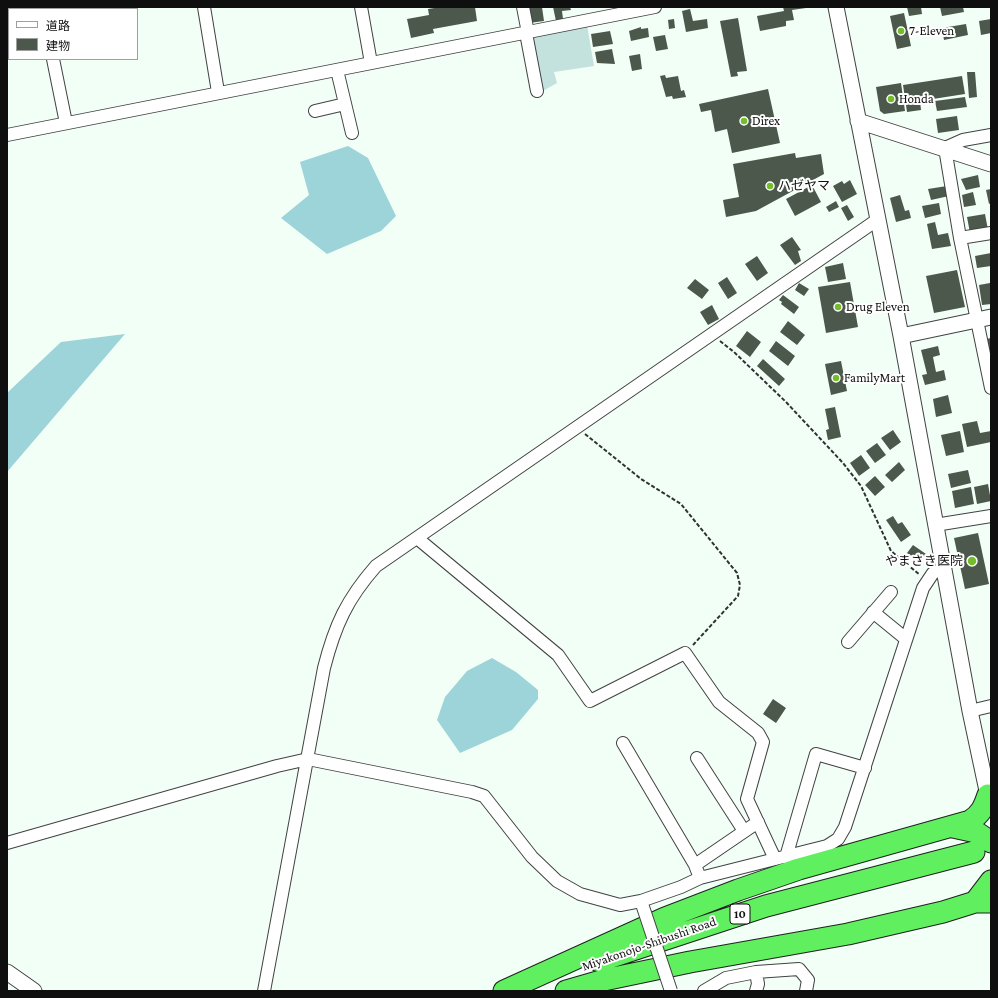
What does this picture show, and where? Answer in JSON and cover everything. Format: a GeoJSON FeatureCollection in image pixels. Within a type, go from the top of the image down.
{"type":"FeatureCollection","features":[{"type":"Feature","properties":{"kind":"highway"},"geometry":{"type":"LineString","coordinates":[[504,991],[665,918],[738,890],[799,869],[953,827],[977,816],[990,802]]}},
{"type":"Feature","properties":{"kind":"highway"},"geometry":{"type":"LineString","coordinates":[[953,827],[976,832],[983,847]]}},
{"type":"Feature","properties":{"kind":"highway","name":"Miyakonojo-Shibushi Road"},"geometry":{"type":"LineString","coordinates":[[510,991],[752,910],[983,847]]}},
{"type":"Feature","properties":{"kind":"highway"},"geometry":{"type":"LineString","coordinates":[[566,991],[604,980],[690,962],[848,934],[983,902],[991,881]]}},
{"type":"Feature","properties":{"kind":"street"},"geometry":{"type":"LineString","coordinates":[[204,7],[218,92]]}},
{"type":"Feature","properties":{"kind":"street"},"geometry":{"type":"LineString","coordinates":[[361,7],[371,63]]}},
{"type":"Feature","properties":{"kind":"street"},"geometry":{"type":"LineString","coordinates":[[522,7],[537,92]]}},
{"type":"Feature","properties":{"kind":"street"},"geometry":{"type":"LineString","coordinates":[[7,135],[218,92],[655,7]]}},
{"type":"Feature","properties":{"kind":"street"},"geometry":{"type":"LineString","coordinates":[[836,7],[901,336],[970,711],[990,802]]}},
{"type":"Feature","properties":{"kind":"street"},"geometry":{"type":"LineString","coordinates":[[52,60],[66,123]]}},
{"type":"Feature","properties":{"kind":"street"},"geometry":{"type":"LineString","coordinates":[[337,70],[352,133]]}},
{"type":"Feature","properties":{"kind":"street"},"geometry":{"type":"LineString","coordinates":[[315,111],[345,104]]}},
{"type":"Feature","properties":{"kind":"street"},"geometry":{"type":"LineString","coordinates":[[858,121],[991,164]]}},
{"type":"Feature","properties":{"kind":"street"},"geometry":{"type":"LineString","coordinates":[[945,148],[963,140],[991,135]]}},
{"type":"Feature","properties":{"kind":"street"},"geometry":{"type":"LineString","coordinates":[[945,148],[960,238],[984,319],[991,388]]}},
{"type":"Feature","properties":{"kind":"street"},"geometry":{"type":"LineString","coordinates":[[264,991],[324,668],[332,636],[343,611],[362,582],[376,566],[877,220]]}},
{"type":"Feature","properties":{"kind":"street"},"geometry":{"type":"LineString","coordinates":[[960,238],[991,233]]}},
{"type":"Feature","properties":{"kind":"street"},"geometry":{"type":"LineString","coordinates":[[901,336],[984,319]]}},
{"type":"Feature","properties":{"kind":"street"},"geometry":{"type":"LineString","coordinates":[[935,525],[991,516]]}},
{"type":"Feature","properties":{"kind":"street"},"geometry":{"type":"LineString","coordinates":[[417,538],[558,655],[590,701],[685,653],[719,702],[758,733],[763,742],[747,799],[758,822],[781,858]]}},
{"type":"Feature","properties":{"kind":"street"},"geometry":{"type":"LineString","coordinates":[[7,843],[277,766],[308,759],[472,792],[484,796],[532,857],[557,881],[580,894],[620,905],[642,904],[700,878],[827,846],[838,839],[845,827],[865,768],[878,722],[927,580],[933,573],[943,569]]}},
{"type":"Feature","properties":{"kind":"street"},"geometry":{"type":"LineString","coordinates":[[848,642],[891,592]]}},
{"type":"Feature","properties":{"kind":"street"},"geometry":{"type":"LineString","coordinates":[[873,612],[906,639]]}},
{"type":"Feature","properties":{"kind":"street"},"geometry":{"type":"LineString","coordinates":[[970,711],[991,706]]}},
{"type":"Feature","properties":{"kind":"street"},"geometry":{"type":"LineString","coordinates":[[623,743],[695,864],[700,878]]}},
{"type":"Feature","properties":{"kind":"street"},"geometry":{"type":"LineString","coordinates":[[781,858],[816,754],[865,768]]}},
{"type":"Feature","properties":{"kind":"street"},"geometry":{"type":"LineString","coordinates":[[697,758],[744,831]]}},
{"type":"Feature","properties":{"kind":"street"},"geometry":{"type":"LineString","coordinates":[[695,864],[758,822]]}},
{"type":"Feature","properties":{"kind":"street"},"geometry":{"type":"LineString","coordinates":[[642,904],[671,991]]}},
{"type":"Feature","properties":{"kind":"street"},"geometry":{"type":"LineString","coordinates":[[704,991],[726,978],[756,972],[799,969],[808,980],[806,991]]}},
{"type":"Feature","properties":{"kind":"street"},"geometry":{"type":"LineString","coordinates":[[7,972],[34,991]]}},
{"type":"Feature","properties":{"kind":"street"},"geometry":{"type":"LineString","coordinates":[[756,972],[758,984],[756,991]]}},
{"type":"Feature","properties":{"kind":"path"},"geometry":{"type":"LineString","coordinates":[[711,335],[734,352],[786,402],[843,463],[861,486],[890,550],[927,580]]}},
{"type":"Feature","properties":{"kind":"path"},"geometry":{"type":"LineString","coordinates":[[577,427],[641,479],[681,504],[737,573],[740,585],[738,596],[685,653]]}},
{"type":"Feature","properties":{"kind":"shaded area"},"geometry":{"type":"Polygon","coordinates":[[[587,25],[594,66],[554,72],[557,83],[541,92],[531,35],[587,25]]]}},
{"type":"Feature","properties":{"kind":"shaded area"},"geometry":{"type":"Polygon","coordinates":[[[348,146],[368,158],[396,216],[381,231],[327,254],[281,218],[309,195],[300,162],[348,146]]]}},
{"type":"Feature","properties":{"kind":"shaded area"},"geometry":{"type":"Polygon","coordinates":[[[125,334],[7,472],[7,393],[61,342],[125,334]]]}},
{"type":"Feature","properties":{"kind":"shaded area"},"geometry":{"type":"Polygon","coordinates":[[[492,658],[516,672],[538,690],[538,699],[512,730],[460,753],[437,720],[445,697],[467,671],[492,658]]]}},
{"type":"Feature","properties":{"kind":"building"},"geometry":{"type":"Polygon","coordinates":[[[441,7],[475,7],[477,21],[433,29],[434,33],[411,38],[407,19],[429,15],[428,9],[441,7]]]}},
{"type":"Feature","properties":{"kind":"building"},"geometry":{"type":"Polygon","coordinates":[[[526,7],[542,7],[544,21],[529,23],[526,7]]]}},
{"type":"Feature","properties":{"kind":"building"},"geometry":{"type":"Polygon","coordinates":[[[553,7],[570,7],[571,10],[562,11],[563,19],[556,21],[553,7]]]}},
{"type":"Feature","properties":{"kind":"building"},"geometry":{"type":"Polygon","coordinates":[[[783,7],[806,8],[792,10],[794,20],[786,21],[786,26],[760,31],[757,16],[784,11],[783,7]]]}},
{"type":"Feature","properties":{"kind":"building"},"geometry":{"type":"Polygon","coordinates":[[[907,7],[921,7],[922,14],[909,16],[907,7]]]}},
{"type":"Feature","properties":{"kind":"building"},"geometry":{"type":"Polygon","coordinates":[[[940,7],[963,7],[964,12],[942,16],[940,7]]]}},
{"type":"Feature","properties":{"kind":"building"},"geometry":{"type":"Polygon","coordinates":[[[690,9],[693,21],[707,19],[708,28],[686,32],[682,11],[690,9]]]}},
{"type":"Feature","properties":{"kind":"building","name":"7-Eleven"},"geometry":{"type":"Polygon","coordinates":[[[904,13],[911,46],[897,49],[890,16],[904,13]]]}},
{"type":"Feature","properties":{"kind":"building"},"geometry":{"type":"Polygon","coordinates":[[[738,18],[747,71],[737,72],[738,76],[731,77],[720,21],[738,18]]]}},
{"type":"Feature","properties":{"kind":"building"},"geometry":{"type":"Polygon","coordinates":[[[674,19],[675,28],[669,29],[668,20],[674,19]]]}},
{"type":"Feature","properties":{"kind":"building"},"geometry":{"type":"Polygon","coordinates":[[[991,19],[991,33],[981,35],[979,21],[991,19]]]}},
{"type":"Feature","properties":{"kind":"building"},"geometry":{"type":"Polygon","coordinates":[[[966,24],[968,35],[944,40],[942,28],[966,24]]]}},
{"type":"Feature","properties":{"kind":"building"},"geometry":{"type":"Polygon","coordinates":[[[641,27],[641,29],[648,28],[649,37],[631,41],[629,31],[641,27]]]}},
{"type":"Feature","properties":{"kind":"building"},"geometry":{"type":"Polygon","coordinates":[[[610,31],[613,44],[593,47],[591,34],[610,31]]]}},
{"type":"Feature","properties":{"kind":"building"},"geometry":{"type":"Polygon","coordinates":[[[665,35],[668,49],[656,51],[653,37],[665,35]]]}},
{"type":"Feature","properties":{"kind":"building"},"geometry":{"type":"Polygon","coordinates":[[[612,49],[615,64],[597,63],[595,52],[612,49]]]}},
{"type":"Feature","properties":{"kind":"building"},"geometry":{"type":"Polygon","coordinates":[[[640,54],[642,69],[632,71],[629,56],[640,54]]]}},
{"type":"Feature","properties":{"kind":"building"},"geometry":{"type":"Polygon","coordinates":[[[967,72],[975,72],[977,97],[969,98],[967,72]]]}},
{"type":"Feature","properties":{"kind":"building"},"geometry":{"type":"Polygon","coordinates":[[[665,75],[666,78],[678,76],[681,91],[684,90],[686,97],[673,99],[672,96],[666,97],[660,76],[665,75]]]}},
{"type":"Feature","properties":{"kind":"building"},"geometry":{"type":"Polygon","coordinates":[[[962,76],[965,94],[920,101],[921,110],[907,112],[903,85],[962,76]]]}},
{"type":"Feature","properties":{"kind":"building","name":"Honda"},"geometry":{"type":"Polygon","coordinates":[[[901,83],[905,111],[884,114],[880,111],[876,87],[901,83]]]}},
{"type":"Feature","properties":{"kind":"building","name":"Direx"},"geometry":{"type":"Polygon","coordinates":[[[768,89],[780,143],[732,153],[727,129],[715,132],[711,110],[701,112],[699,104],[768,89]]]}},
{"type":"Feature","properties":{"kind":"building"},"geometry":{"type":"Polygon","coordinates":[[[965,97],[967,107],[937,111],[935,101],[965,97]]]}},
{"type":"Feature","properties":{"kind":"building"},"geometry":{"type":"Polygon","coordinates":[[[957,116],[959,130],[938,133],[936,119],[957,116]]]}},
{"type":"Feature","properties":{"kind":"building","name":"ハゼヤマ"},"geometry":{"type":"Polygon","coordinates":[[[795,153],[796,158],[821,154],[824,174],[756,211],[726,217],[723,200],[739,197],[733,164],[795,153]]]}},
{"type":"Feature","properties":{"kind":"building"},"geometry":{"type":"Polygon","coordinates":[[[978,175],[980,187],[966,190],[961,179],[978,175]]]}},
{"type":"Feature","properties":{"kind":"building"},"geometry":{"type":"Polygon","coordinates":[[[850,180],[857,194],[842,202],[833,186],[842,181],[844,184],[850,180]]]}},
{"type":"Feature","properties":{"kind":"building"},"geometry":{"type":"Polygon","coordinates":[[[812,185],[821,202],[795,216],[786,199],[812,185]]]}},
{"type":"Feature","properties":{"kind":"building"},"geometry":{"type":"Polygon","coordinates":[[[947,186],[949,196],[931,200],[928,189],[947,186]]]}},
{"type":"Feature","properties":{"kind":"building"},"geometry":{"type":"Polygon","coordinates":[[[991,189],[991,203],[989,204],[986,190],[991,189]]]}},
{"type":"Feature","properties":{"kind":"building"},"geometry":{"type":"Polygon","coordinates":[[[973,192],[976,205],[964,207],[962,195],[973,192]]]}},
{"type":"Feature","properties":{"kind":"building"},"geometry":{"type":"Polygon","coordinates":[[[900,195],[905,211],[909,210],[911,218],[896,222],[890,198],[900,195]]]}},
{"type":"Feature","properties":{"kind":"building"},"geometry":{"type":"Polygon","coordinates":[[[836,201],[839,207],[829,212],[826,207],[836,201]]]}},
{"type":"Feature","properties":{"kind":"building"},"geometry":{"type":"Polygon","coordinates":[[[939,203],[941,214],[925,218],[922,206],[939,203]]]}},
{"type":"Feature","properties":{"kind":"building"},"geometry":{"type":"Polygon","coordinates":[[[847,205],[854,217],[848,221],[841,208],[847,205]]]}},
{"type":"Feature","properties":{"kind":"building"},"geometry":{"type":"Polygon","coordinates":[[[985,214],[988,230],[970,233],[967,217],[985,214]]]}},
{"type":"Feature","properties":{"kind":"building"},"geometry":{"type":"Polygon","coordinates":[[[935,222],[938,235],[948,233],[951,246],[932,249],[927,224],[935,222]]]}},
{"type":"Feature","properties":{"kind":"building"},"geometry":{"type":"Polygon","coordinates":[[[792,237],[801,250],[798,251],[801,261],[795,265],[780,245],[792,237]]]}},
{"type":"Feature","properties":{"kind":"building"},"geometry":{"type":"Polygon","coordinates":[[[991,253],[991,266],[977,268],[975,256],[991,253]]]}},
{"type":"Feature","properties":{"kind":"building"},"geometry":{"type":"Polygon","coordinates":[[[757,256],[768,273],[757,281],[745,264],[757,256]]]}},
{"type":"Feature","properties":{"kind":"building"},"geometry":{"type":"Polygon","coordinates":[[[843,263],[846,279],[828,282],[825,267],[843,263]]]}},
{"type":"Feature","properties":{"kind":"building"},"geometry":{"type":"Polygon","coordinates":[[[957,270],[965,307],[934,313],[926,276],[957,270]]]}},
{"type":"Feature","properties":{"kind":"building"},"geometry":{"type":"Polygon","coordinates":[[[727,277],[737,293],[728,299],[718,283],[727,277]]]}},
{"type":"Feature","properties":{"kind":"building"},"geometry":{"type":"Polygon","coordinates":[[[695,279],[709,290],[702,299],[687,288],[695,279]]]}},
{"type":"Feature","properties":{"kind":"building","name":"Drug Eleven"},"geometry":{"type":"Polygon","coordinates":[[[850,282],[858,327],[826,333],[818,287],[850,282]]]}},
{"type":"Feature","properties":{"kind":"building"},"geometry":{"type":"Polygon","coordinates":[[[799,283],[809,289],[804,296],[795,290],[799,283]]]}},
{"type":"Feature","properties":{"kind":"building"},"geometry":{"type":"Polygon","coordinates":[[[990,283],[991,304],[982,305],[979,285],[990,283]]]}},
{"type":"Feature","properties":{"kind":"building"},"geometry":{"type":"Polygon","coordinates":[[[783,295],[799,307],[794,314],[781,304],[782,302],[779,300],[783,295]]]}},
{"type":"Feature","properties":{"kind":"building"},"geometry":{"type":"Polygon","coordinates":[[[712,305],[719,319],[708,325],[700,312],[712,305]]]}},
{"type":"Feature","properties":{"kind":"building"},"geometry":{"type":"Polygon","coordinates":[[[788,321],[805,335],[797,345],[780,332],[788,321]]]}},
{"type":"Feature","properties":{"kind":"building"},"geometry":{"type":"Polygon","coordinates":[[[747,331],[761,342],[750,357],[736,346],[747,331]]]}},
{"type":"Feature","properties":{"kind":"building"},"geometry":{"type":"Polygon","coordinates":[[[991,338],[991,359],[986,339],[991,338]]]}},
{"type":"Feature","properties":{"kind":"building"},"geometry":{"type":"Polygon","coordinates":[[[776,341],[795,356],[788,366],[769,351],[776,341]]]}},
{"type":"Feature","properties":{"kind":"building"},"geometry":{"type":"Polygon","coordinates":[[[938,346],[940,355],[933,357],[936,372],[944,370],[946,380],[925,385],[922,375],[927,374],[921,350],[938,346]]]}},
{"type":"Feature","properties":{"kind":"building"},"geometry":{"type":"Polygon","coordinates":[[[763,359],[785,379],[779,386],[757,366],[763,359]]]}},
{"type":"Feature","properties":{"kind":"building","name":"FamilyMart"},"geometry":{"type":"Polygon","coordinates":[[[841,361],[847,391],[831,395],[825,364],[841,361]]]}},
{"type":"Feature","properties":{"kind":"building"},"geometry":{"type":"Polygon","coordinates":[[[948,395],[952,413],[936,417],[933,399],[948,395]]]}},
{"type":"Feature","properties":{"kind":"building"},"geometry":{"type":"Polygon","coordinates":[[[835,407],[841,437],[828,440],[826,430],[829,429],[825,409],[835,407]]]}},
{"type":"Feature","properties":{"kind":"building"},"geometry":{"type":"Polygon","coordinates":[[[977,421],[980,433],[991,431],[991,442],[967,447],[962,424],[977,421]]]}},
{"type":"Feature","properties":{"kind":"building"},"geometry":{"type":"Polygon","coordinates":[[[893,430],[901,442],[890,450],[881,438],[893,430]]]}},
{"type":"Feature","properties":{"kind":"building"},"geometry":{"type":"Polygon","coordinates":[[[960,431],[964,452],[946,456],[941,435],[960,431]]]}},
{"type":"Feature","properties":{"kind":"building"},"geometry":{"type":"Polygon","coordinates":[[[877,443],[886,455],[875,463],[866,451],[877,443]]]}},
{"type":"Feature","properties":{"kind":"building"},"geometry":{"type":"Polygon","coordinates":[[[861,455],[870,468],[859,476],[850,463],[861,455]]]}},
{"type":"Feature","properties":{"kind":"building"},"geometry":{"type":"Polygon","coordinates":[[[899,462],[905,470],[892,482],[885,475],[899,462]]]}},
{"type":"Feature","properties":{"kind":"building"},"geometry":{"type":"Polygon","coordinates":[[[968,470],[971,483],[951,488],[948,474],[968,470]]]}},
{"type":"Feature","properties":{"kind":"building"},"geometry":{"type":"Polygon","coordinates":[[[875,476],[885,487],[875,496],[865,485],[875,476]]]}},
{"type":"Feature","properties":{"kind":"building"},"geometry":{"type":"Polygon","coordinates":[[[988,484],[991,501],[977,504],[974,487],[988,484]]]}},
{"type":"Feature","properties":{"kind":"building"},"geometry":{"type":"Polygon","coordinates":[[[971,487],[974,504],[955,508],[952,491],[971,487]]]}},
{"type":"Feature","properties":{"kind":"building"},"geometry":{"type":"Polygon","coordinates":[[[893,516],[898,524],[902,522],[911,535],[901,542],[886,520],[893,516]]]}},
{"type":"Feature","properties":{"kind":"building","name":"やまさき医院"},"geometry":{"type":"Polygon","coordinates":[[[978,533],[989,584],[965,589],[954,538],[978,533]]]}},
{"type":"Feature","properties":{"kind":"building"},"geometry":{"type":"Polygon","coordinates":[[[913,545],[926,554],[920,562],[907,553],[913,545]]]}},
{"type":"Feature","properties":{"kind":"building"},"geometry":{"type":"Polygon","coordinates":[[[773,699],[786,708],[776,723],[763,714],[773,699]]]}},
{"type":"Feature","properties":{"kind":"place","name":"7-Eleven"},"geometry":{"type":"Point","coordinates":[901,31]}},
{"type":"Feature","properties":{"kind":"place","name":"Honda"},"geometry":{"type":"Point","coordinates":[891,99]}},
{"type":"Feature","properties":{"kind":"place","name":"Direx"},"geometry":{"type":"Point","coordinates":[744,121]}},
{"type":"Feature","properties":{"kind":"place","name":"ハゼヤマ"},"geometry":{"type":"Point","coordinates":[770,186]}},
{"type":"Feature","properties":{"kind":"place","name":"Drug Eleven"},"geometry":{"type":"Point","coordinates":[838,307]}},
{"type":"Feature","properties":{"kind":"place","name":"FamilyMart"},"geometry":{"type":"Point","coordinates":[836,378]}},
{"type":"Feature","properties":{"kind":"place","name":"やまさき医院"},"geometry":{"type":"Point","coordinates":[972,561]}}]}
